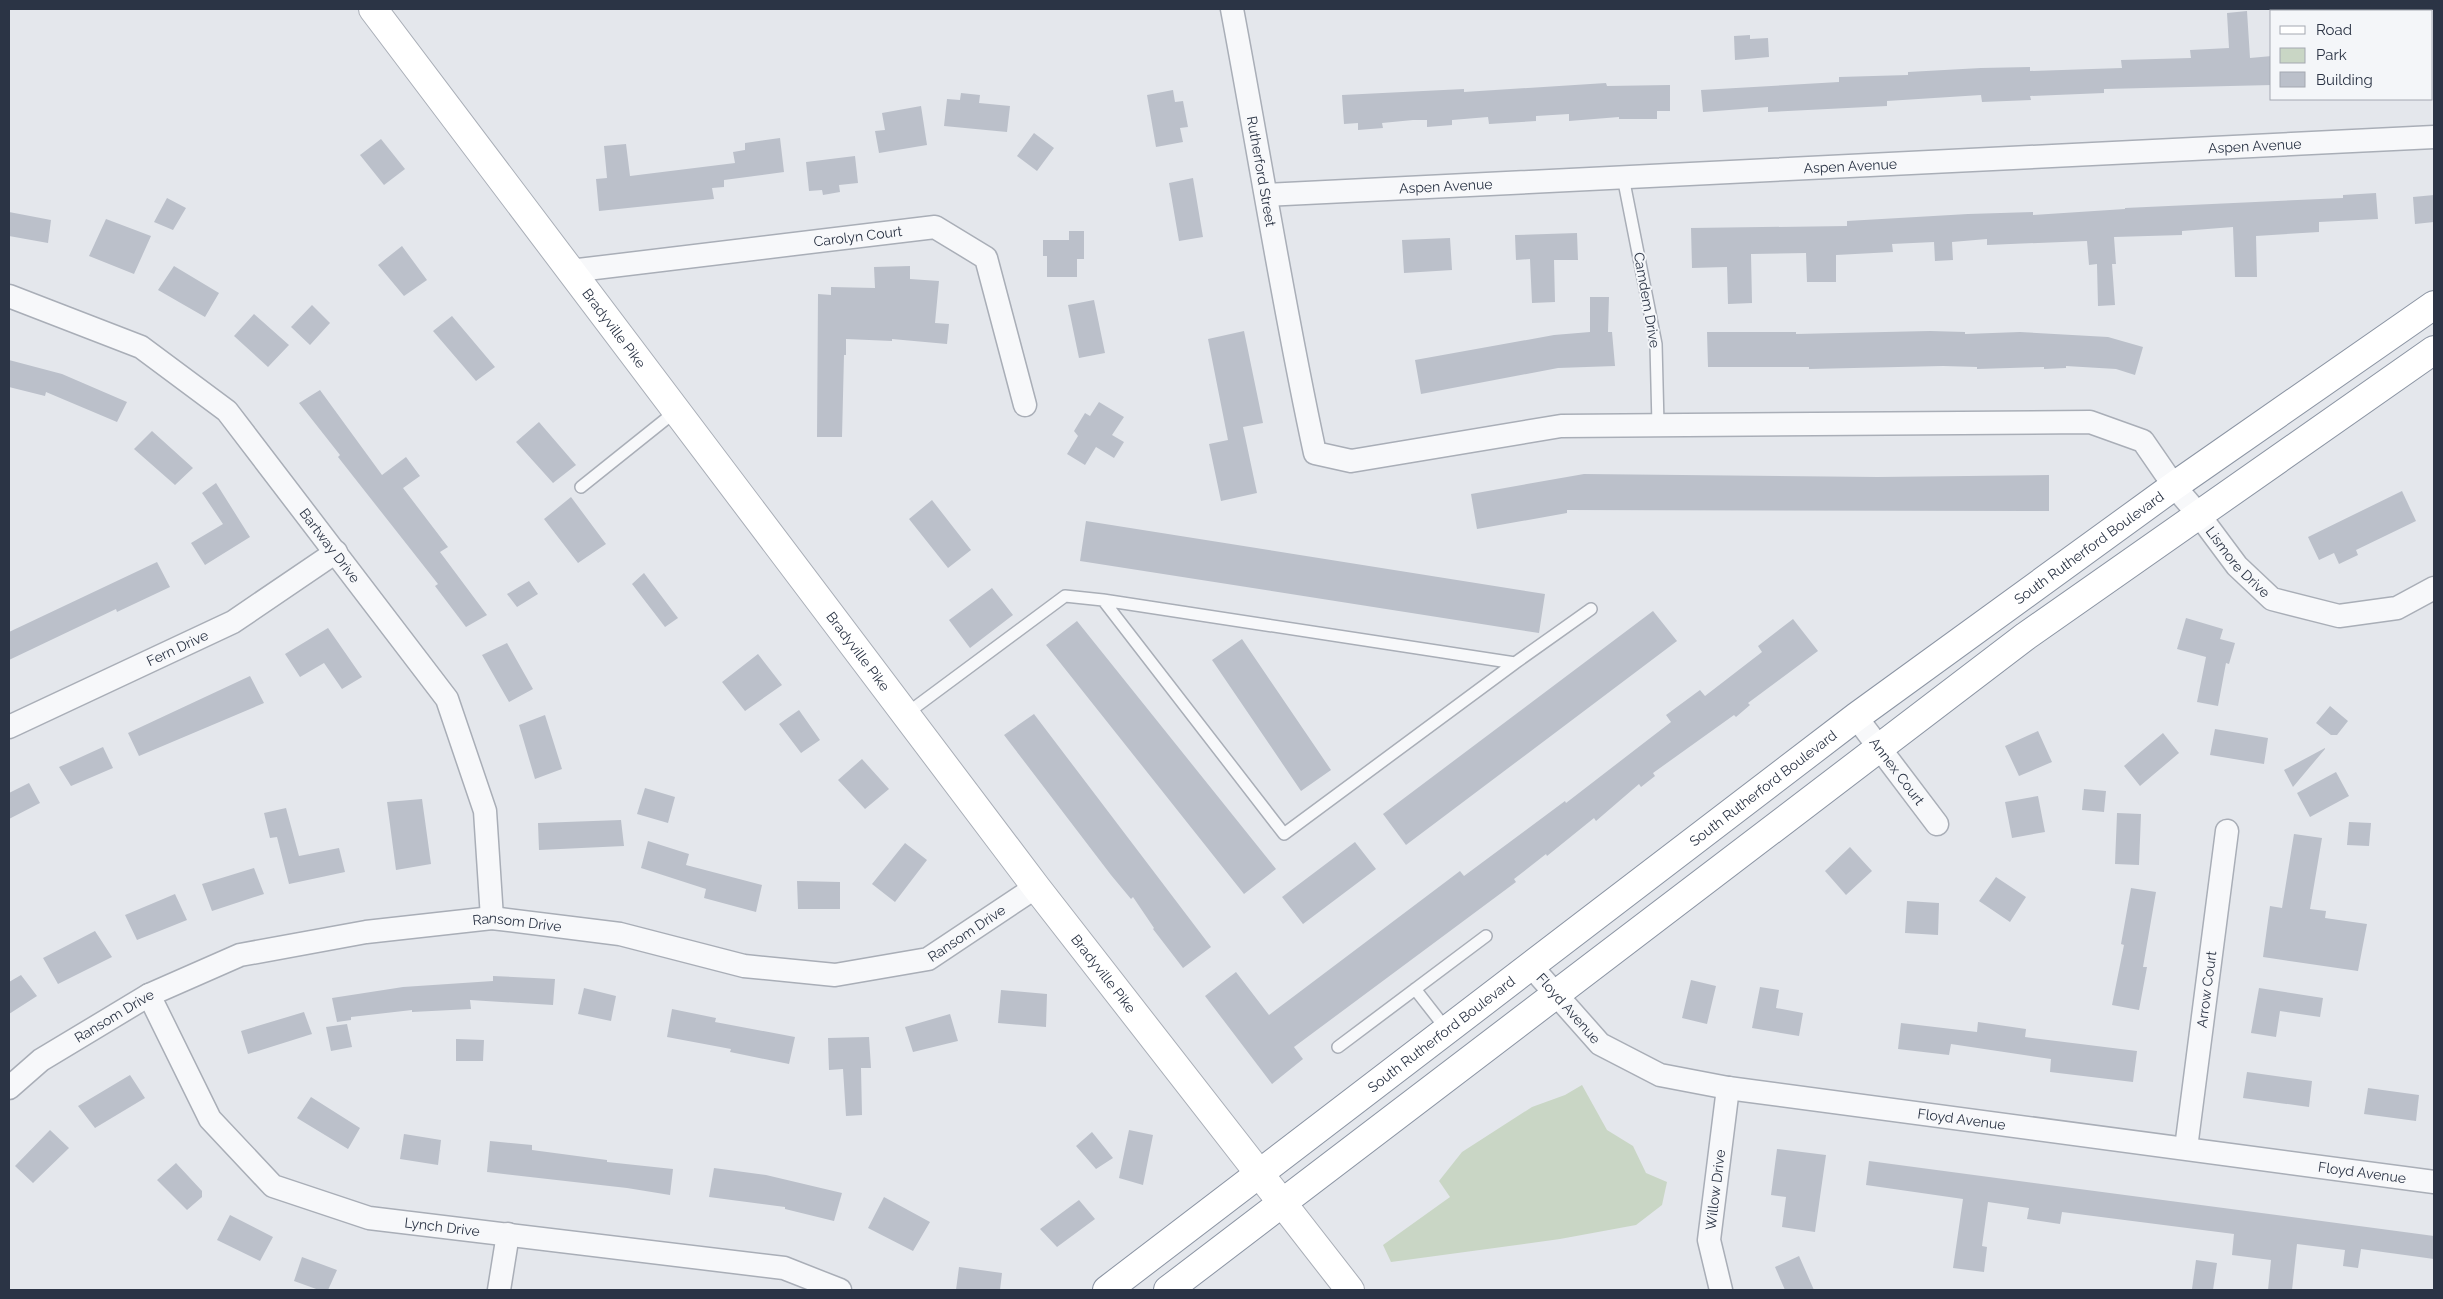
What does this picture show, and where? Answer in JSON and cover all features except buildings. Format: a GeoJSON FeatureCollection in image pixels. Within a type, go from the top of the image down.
{"type":"FeatureCollection","features":[{"type":"Feature","properties":{"kind":"main road","name":"Bradyville Pike"},"geometry":{"type":"LineString","coordinates":[[373,9],[1036,887],[1350,1290]]}},
{"type":"Feature","properties":{"kind":"main road","name":"South Rutherford Boulevard"},"geometry":{"type":"LineString","coordinates":[[1106,1290],[1856,717],[2174,486],[2434,305]]}},
{"type":"Feature","properties":{"kind":"main road"},"geometry":{"type":"LineString","coordinates":[[1168,1290],[1879,746],[2026,636],[2434,350]]}},
{"type":"Feature","properties":{"kind":"street","name":"Rutherford Street"},"geometry":{"type":"LineString","coordinates":[[1232,9],[1267,195],[1289,333],[1314,454],[1351,461],[1561,426],[1658,425]]}},
{"type":"Feature","properties":{"kind":"street","name":"Aspen Avenue"},"geometry":{"type":"LineString","coordinates":[[1267,195],[2434,137]]}},
{"type":"Feature","properties":{"kind":"street","name":"Carolyn Court"},"geometry":{"type":"LineString","coordinates":[[570,271],[935,227],[986,258],[1025,405]]}},
{"type":"Feature","properties":{"kind":"street","name":"Bartway Drive"},"geometry":{"type":"LineString","coordinates":[[9,296],[141,347],[227,411],[448,699],[485,811],[492,918]]}},
{"type":"Feature","properties":{"kind":"street","name":"Lismore Drive"},"geometry":{"type":"LineString","coordinates":[[1658,425],[2090,422],[2143,441],[2174,486],[2199,515],[2237,566],[2272,599],[2339,616],[2396,608],[2434,588]]}},
{"type":"Feature","properties":{"kind":"street","name":"Fern Drive"},"geometry":{"type":"LineString","coordinates":[[9,727],[233,622],[336,552]]}},
{"type":"Feature","properties":{"kind":"street","name":"Annex Court"},"geometry":{"type":"LineString","coordinates":[[1856,717],[1937,824]]}},
{"type":"Feature","properties":{"kind":"street","name":"Arrow Court"},"geometry":{"type":"LineString","coordinates":[[2186,1148],[2227,831]]}},
{"type":"Feature","properties":{"kind":"street","name":"Ransom Drive"},"geometry":{"type":"LineString","coordinates":[[9,1088],[41,1060],[149,995],[240,955],[366,932],[492,918],[620,934],[744,966],[835,975],[928,959],[1036,887]]}},
{"type":"Feature","properties":{"kind":"street","name":"Floyd Avenue"},"geometry":{"type":"LineString","coordinates":[[1530,965],[1600,1044],[1660,1074],[1728,1088],[2434,1182]]}},
{"type":"Feature","properties":{"kind":"street","name":"Lynch Drive"},"geometry":{"type":"LineString","coordinates":[[149,995],[210,1119],[273,1186],[369,1218],[784,1268],[840,1290]]}},
{"type":"Feature","properties":{"kind":"street","name":"Willow Drive"},"geometry":{"type":"LineString","coordinates":[[1721,1290],[1709,1240],[1728,1088]]}},
{"type":"Feature","properties":{"kind":"street"},"geometry":{"type":"LineString","coordinates":[[499,1290],[508,1234]]}},
{"type":"Feature","properties":{"kind":"lane","name":"Camdem Drive"},"geometry":{"type":"LineString","coordinates":[[1623,177],[1656,344],[1658,425]]}},
{"type":"Feature","properties":{"kind":"lane"},"geometry":{"type":"LineString","coordinates":[[581,487],[676,411]]}},
{"type":"Feature","properties":{"kind":"lane"},"geometry":{"type":"LineString","coordinates":[[906,714],[1065,596],[1103,600],[1515,663]]}},
{"type":"Feature","properties":{"kind":"lane"},"geometry":{"type":"LineString","coordinates":[[1103,600],[1284,834],[1591,609]]}},
{"type":"Feature","properties":{"kind":"lane"},"geometry":{"type":"LineString","coordinates":[[1338,1047],[1486,936]]}},
{"type":"Feature","properties":{"kind":"lane"},"geometry":{"type":"LineString","coordinates":[[1415,990],[1446,1030]]}},
{"type":"Feature","properties":{"kind":"green space"},"geometry":{"type":"Polygon","coordinates":[[[1582,1085],[1607,1130],[1633,1146],[1646,1173],[1667,1182],[1662,1205],[1636,1225],[1560,1239],[1391,1262],[1383,1245],[1450,1197],[1439,1181],[1462,1152],[1532,1107],[1565,1095],[1582,1085]]]}}]}
